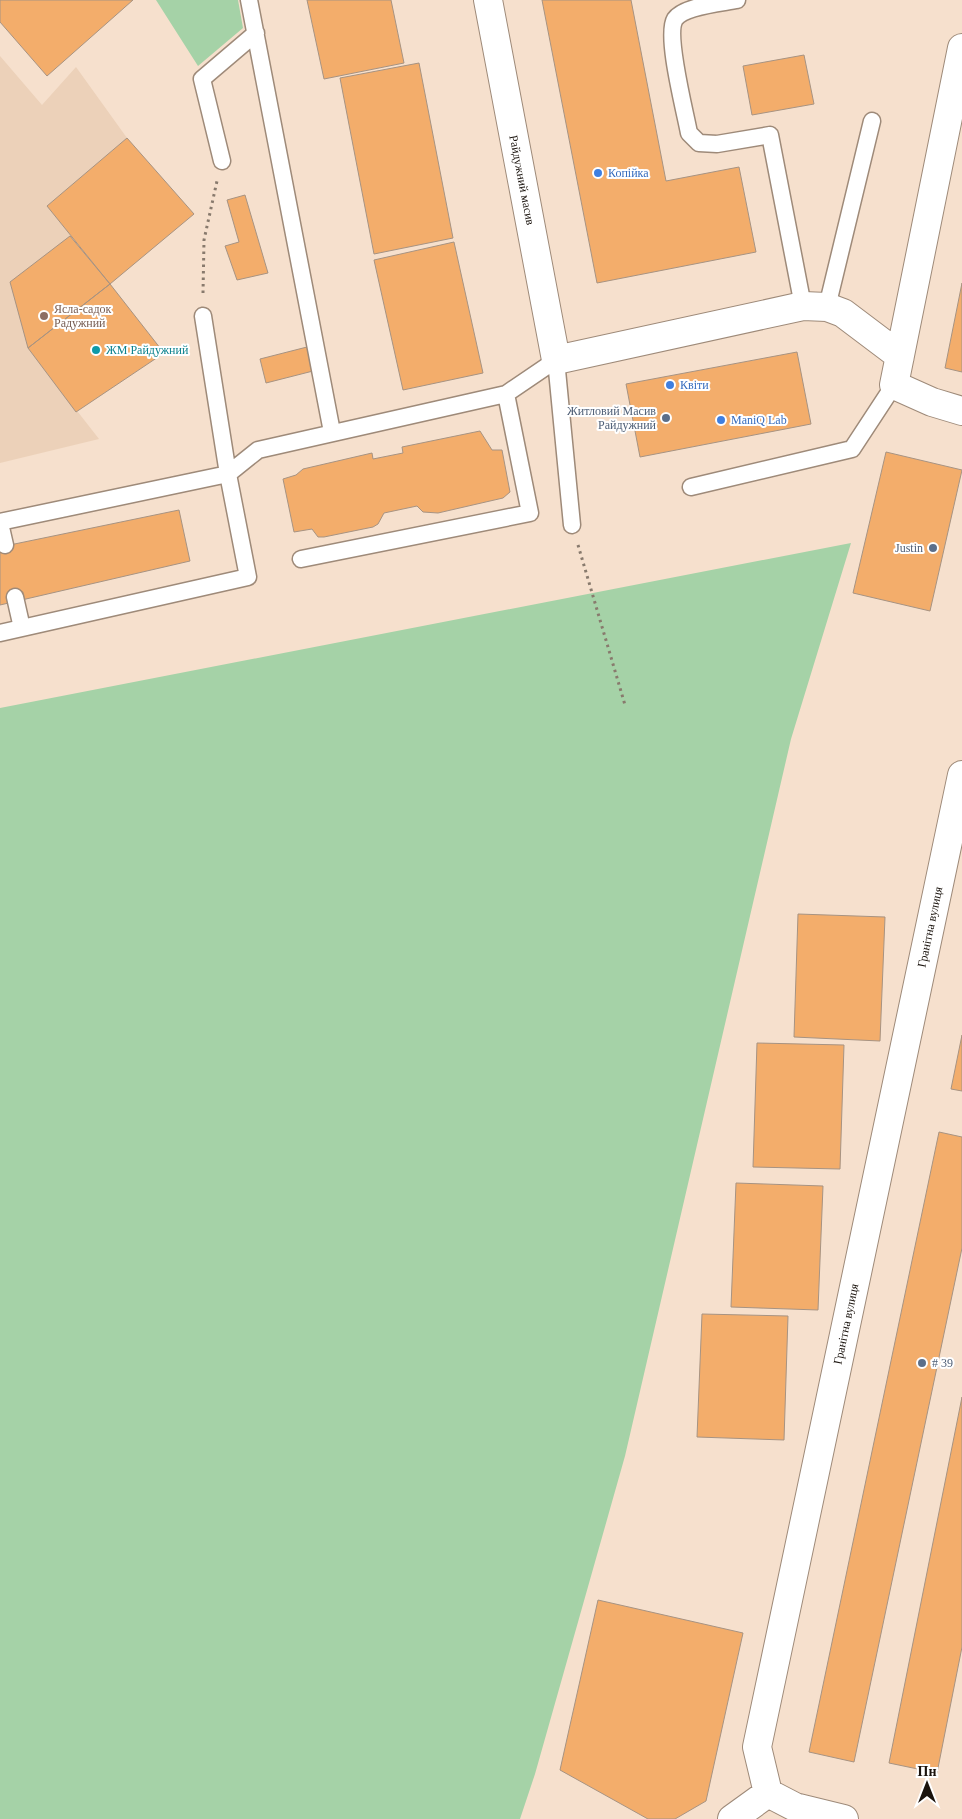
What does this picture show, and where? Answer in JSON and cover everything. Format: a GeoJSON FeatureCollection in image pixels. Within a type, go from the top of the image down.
{"type":"FeatureCollection","features":[{"type":"Feature","properties":{"kind":"street","name":"Райдужний масив"},"geometry":{"type":"LineString","coordinates":[[488,0],[556,360]]}},
{"type":"Feature","properties":{"kind":"street"},"geometry":{"type":"LineString","coordinates":[[962,58],[955,122],[894,385],[932,402],[962,411]]}},
{"type":"Feature","properties":{"kind":"street"},"geometry":{"type":"LineString","coordinates":[[556,360],[815,307],[843,313],[900,356]]}},
{"type":"Feature","properties":{"kind":"street","name":"Гранітна вулиця"},"geometry":{"type":"LineString","coordinates":[[768,1793],[757,1746],[962,775]]}},
{"type":"Feature","properties":{"kind":"street"},"geometry":{"type":"LineString","coordinates":[[732,1819],[768,1793],[795,1807],[844,1819]]}},
{"type":"Feature","properties":{"kind":"lane"},"geometry":{"type":"LineString","coordinates":[[249,0],[332,432]]}},
{"type":"Feature","properties":{"kind":"lane"},"geometry":{"type":"LineString","coordinates":[[737,0],[687,10],[675,19],[671,38],[689,133],[699,143],[717,144],[770,134],[815,307]]}},
{"type":"Feature","properties":{"kind":"lane"},"geometry":{"type":"LineString","coordinates":[[222,161],[202,79],[256,34]]}},
{"type":"Feature","properties":{"kind":"lane"},"geometry":{"type":"LineString","coordinates":[[815,307],[872,121]]}},
{"type":"Feature","properties":{"kind":"lane"},"geometry":{"type":"LineString","coordinates":[[0,633],[248,577],[228,474],[203,316]]}},
{"type":"Feature","properties":{"kind":"lane"},"geometry":{"type":"LineString","coordinates":[[5,545],[0,523],[228,474],[258,450],[506,394],[556,360],[572,525]]}},
{"type":"Feature","properties":{"kind":"lane"},"geometry":{"type":"LineString","coordinates":[[691,488],[852,449],[894,385]]}},
{"type":"Feature","properties":{"kind":"lane"},"geometry":{"type":"LineString","coordinates":[[301,559],[530,513],[506,394]]}},
{"type":"Feature","properties":{"kind":"lane"},"geometry":{"type":"LineString","coordinates":[[15,597],[22,628]]}},
{"type":"Feature","properties":{"kind":"path"},"geometry":{"type":"LineString","coordinates":[[203,316],[204,240],[222,161]]}},
{"type":"Feature","properties":{"kind":"path"},"geometry":{"type":"LineString","coordinates":[[572,525],[625,705]]}},
{"type":"Feature","properties":{"kind":"shaded area"},"geometry":{"type":"Polygon","coordinates":[[[0,56],[42,105],[76,67],[127,138],[47,206],[110,284],[96,299],[28,348],[99,439],[0,463],[0,56]]]}},
{"type":"Feature","properties":{"kind":"green space"},"geometry":{"type":"Polygon","coordinates":[[[156,0],[238,0],[243,28],[198,66],[156,0]]]}},
{"type":"Feature","properties":{"kind":"green space"},"geometry":{"type":"Polygon","coordinates":[[[851,543],[791,739],[625,1456],[535,1774],[520,1819],[0,1819],[0,708],[851,543]]]}},
{"type":"Feature","properties":{"kind":"building"},"geometry":{"type":"Polygon","coordinates":[[[0,0],[133,0],[47,76],[0,22],[0,0]]]}},
{"type":"Feature","properties":{"kind":"building"},"geometry":{"type":"Polygon","coordinates":[[[307,0],[391,0],[404,63],[324,79],[307,0]]]}},
{"type":"Feature","properties":{"kind":"building"},"geometry":{"type":"Polygon","coordinates":[[[542,0],[631,0],[666,181],[739,167],[756,252],[597,283],[542,0]]]}},
{"type":"Feature","properties":{"kind":"building"},"geometry":{"type":"Polygon","coordinates":[[[804,55],[814,104],[752,115],[743,66],[804,55]]]}},
{"type":"Feature","properties":{"kind":"building"},"geometry":{"type":"Polygon","coordinates":[[[419,63],[453,238],[374,254],[340,78],[419,63]]]}},
{"type":"Feature","properties":{"kind":"building"},"geometry":{"type":"Polygon","coordinates":[[[127,138],[194,214],[110,284],[47,206],[127,138]]]}},
{"type":"Feature","properties":{"kind":"building"},"geometry":{"type":"Polygon","coordinates":[[[245,195],[268,273],[237,280],[225,246],[239,242],[227,200],[245,195]]]}},
{"type":"Feature","properties":{"kind":"building","name":"Ясла-садок Радужний"},"geometry":{"type":"Polygon","coordinates":[[[70,236],[110,284],[28,348],[10,282],[70,236]]]}},
{"type":"Feature","properties":{"kind":"building"},"geometry":{"type":"Polygon","coordinates":[[[454,242],[483,373],[403,390],[374,260],[454,242]]]}},
{"type":"Feature","properties":{"kind":"building"},"geometry":{"type":"Polygon","coordinates":[[[962,283],[962,372],[945,368],[962,283]]]}},
{"type":"Feature","properties":{"kind":"building","name":"ЖМ Райдужний"},"geometry":{"type":"Polygon","coordinates":[[[110,284],[164,353],[76,412],[28,348],[110,284]]]}},
{"type":"Feature","properties":{"kind":"building"},"geometry":{"type":"Polygon","coordinates":[[[307,347],[313,371],[266,383],[260,359],[307,347]]]}},
{"type":"Feature","properties":{"kind":"building"},"geometry":{"type":"Polygon","coordinates":[[[797,352],[811,424],[640,457],[626,384],[797,352]]]}},
{"type":"Feature","properties":{"kind":"building"},"geometry":{"type":"Polygon","coordinates":[[[480,431],[492,450],[502,450],[510,492],[503,498],[438,513],[423,512],[417,506],[384,513],[378,524],[373,527],[324,537],[318,537],[312,529],[294,532],[283,479],[296,475],[303,469],[372,453],[373,459],[403,453],[402,447],[480,431]]]}},
{"type":"Feature","properties":{"kind":"building"},"geometry":{"type":"Polygon","coordinates":[[[886,452],[962,470],[930,611],[853,593],[886,452]]]}},
{"type":"Feature","properties":{"kind":"building"},"geometry":{"type":"Polygon","coordinates":[[[179,510],[190,561],[0,605],[0,547],[179,510]]]}},
{"type":"Feature","properties":{"kind":"building"},"geometry":{"type":"Polygon","coordinates":[[[798,914],[885,917],[880,1041],[794,1037],[798,914]]]}},
{"type":"Feature","properties":{"kind":"building"},"geometry":{"type":"Polygon","coordinates":[[[962,1035],[962,1091],[951,1089],[962,1035]]]}},
{"type":"Feature","properties":{"kind":"building"},"geometry":{"type":"Polygon","coordinates":[[[757,1043],[844,1045],[840,1169],[753,1167],[757,1043]]]}},
{"type":"Feature","properties":{"kind":"building"},"geometry":{"type":"Polygon","coordinates":[[[939,1132],[962,1137],[962,1248],[854,1762],[809,1752],[939,1132]]]}},
{"type":"Feature","properties":{"kind":"building"},"geometry":{"type":"Polygon","coordinates":[[[736,1183],[823,1186],[818,1310],[731,1307],[736,1183]]]}},
{"type":"Feature","properties":{"kind":"building"},"geometry":{"type":"Polygon","coordinates":[[[702,1314],[788,1316],[784,1440],[697,1437],[702,1314]]]}},
{"type":"Feature","properties":{"kind":"building"},"geometry":{"type":"Polygon","coordinates":[[[962,1397],[962,1647],[937,1773],[889,1763],[962,1397]]]}},
{"type":"Feature","properties":{"kind":"building"},"geometry":{"type":"Polygon","coordinates":[[[598,1600],[743,1633],[706,1801],[675,1819],[648,1819],[560,1770],[598,1600]]]}},
{"type":"Feature","properties":{"kind":"place","name":"Копійка"},"geometry":{"type":"Point","coordinates":[598,173]}},
{"type":"Feature","properties":{"kind":"place","name":"Ясла-садок Радужний"},"geometry":{"type":"Point","coordinates":[44,316]}},
{"type":"Feature","properties":{"kind":"place","name":"ЖМ Райдужний"},"geometry":{"type":"Point","coordinates":[96,350]}},
{"type":"Feature","properties":{"kind":"place","name":"Квіти"},"geometry":{"type":"Point","coordinates":[670,385]}},
{"type":"Feature","properties":{"kind":"place","name":"Житловий Масив Райдужний"},"geometry":{"type":"Point","coordinates":[666,418]}},
{"type":"Feature","properties":{"kind":"place","name":"ManiQ Lab"},"geometry":{"type":"Point","coordinates":[721,420]}},
{"type":"Feature","properties":{"kind":"place","name":"Justin"},"geometry":{"type":"Point","coordinates":[933,548]}},
{"type":"Feature","properties":{"kind":"place","name":"# 39"},"geometry":{"type":"Point","coordinates":[922,1363]}}]}
